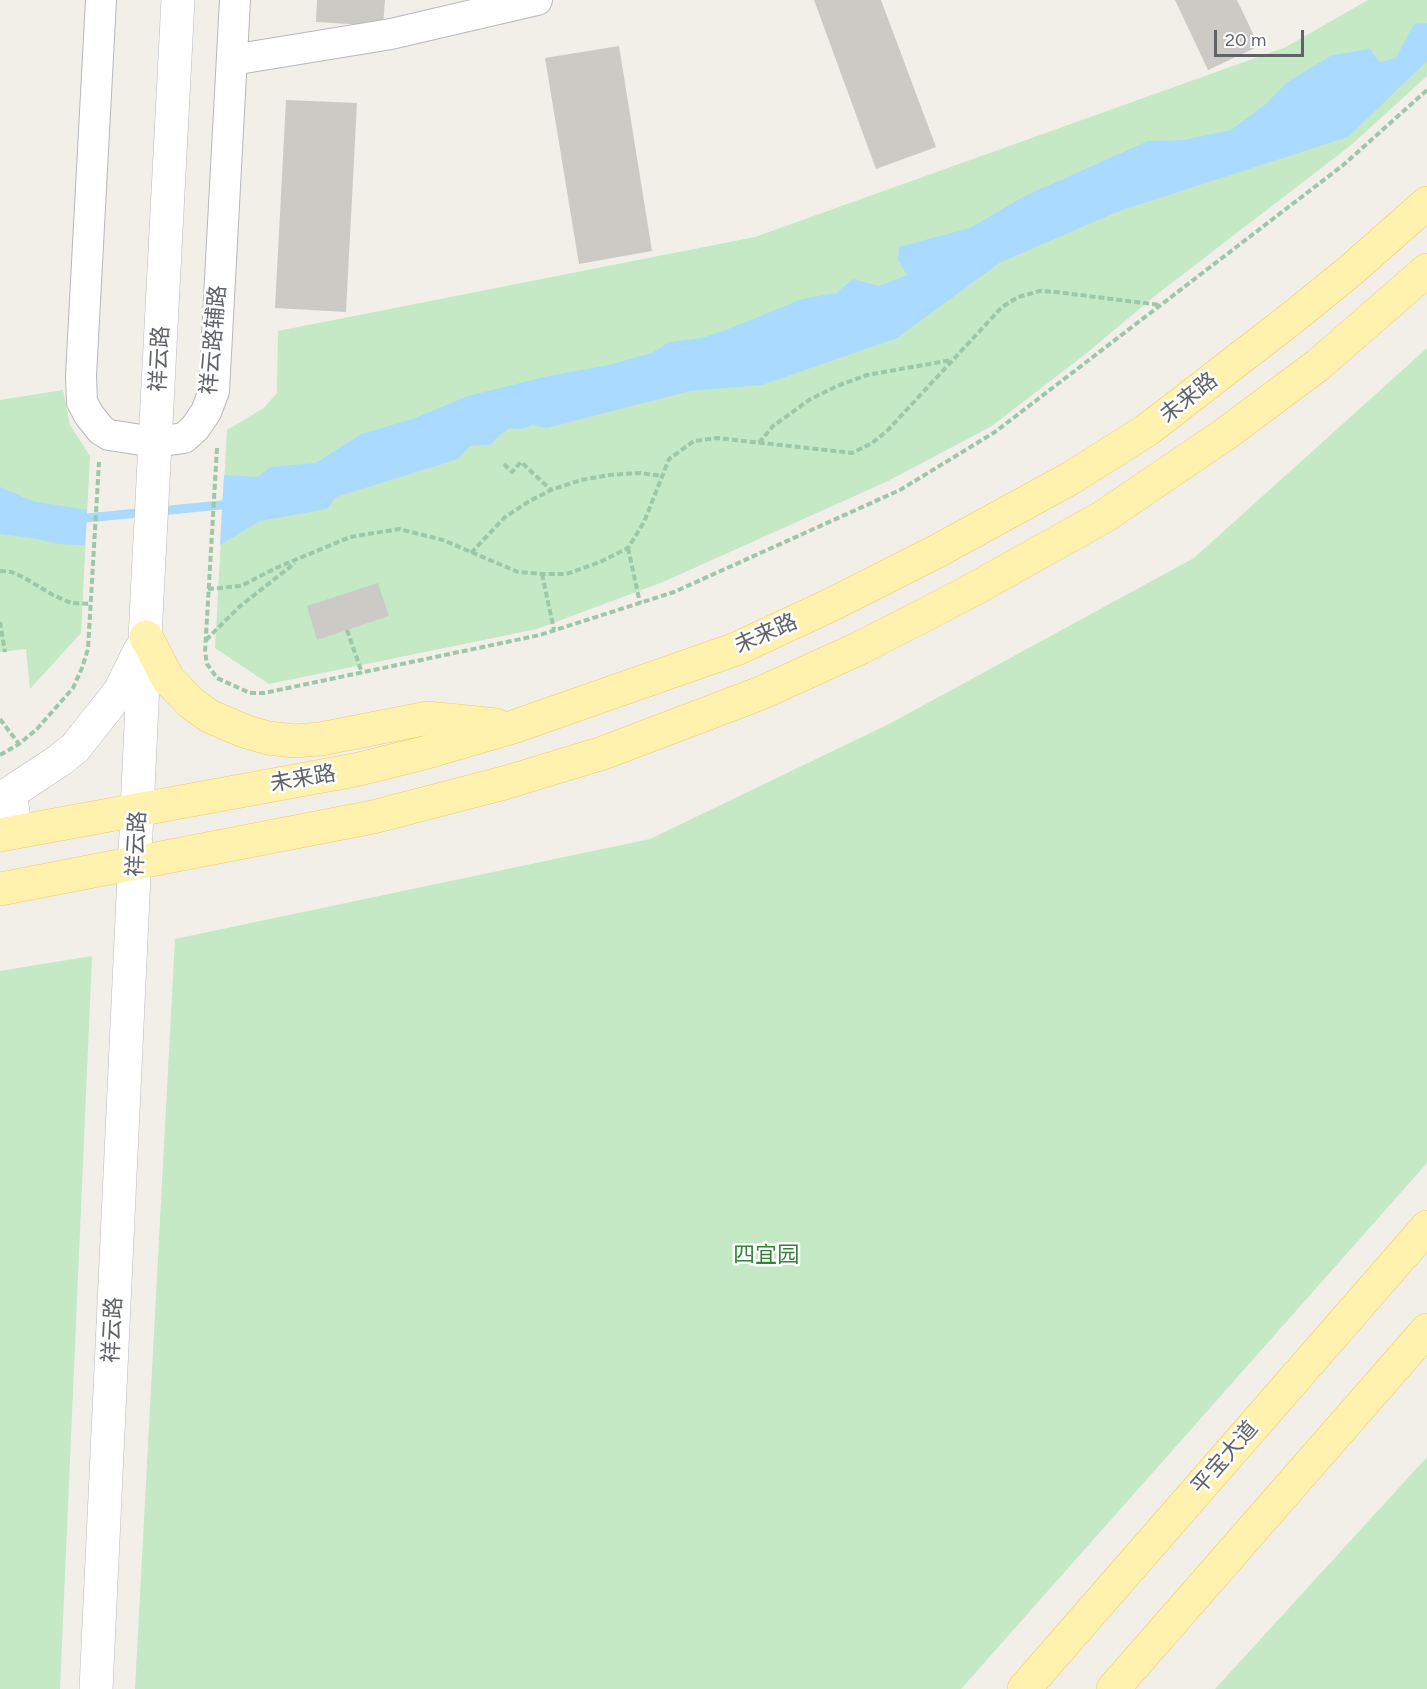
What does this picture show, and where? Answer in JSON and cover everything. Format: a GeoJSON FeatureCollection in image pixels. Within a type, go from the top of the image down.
{"type":"FeatureCollection","features":[{"type":"Feature","properties":{"kind":"main road","name":"祥云路"},"geometry":{"type":"LineString","coordinates":[[96,1689],[139,809],[147,597],[178,0]]}},
{"type":"Feature","properties":{"kind":"main road","name":"未来路"},"geometry":{"type":"LineString","coordinates":[[8,833],[355,770],[424,753],[513,727],[736,649],[922,559],[1071,478],[1147,430],[1283,325],[1358,264],[1427,203]]}},
{"type":"Feature","properties":{"kind":"main road"},"geometry":{"type":"LineString","coordinates":[[0,890],[373,817],[504,783],[603,753],[771,689],[860,648],[965,594],[1103,517],[1224,435],[1318,365],[1427,270]]}},
{"type":"Feature","properties":{"kind":"main road"},"geometry":{"type":"LineString","coordinates":[[146,637],[168,679],[190,702],[209,716],[244,731],[268,738],[294,741],[320,739],[428,718],[513,727]]}},
{"type":"Feature","properties":{"kind":"main road"},"geometry":{"type":"LineString","coordinates":[[8,833],[10,793],[75,748],[120,691],[146,637]]}},
{"type":"Feature","properties":{"kind":"main road","name":"平宝大道"},"geometry":{"type":"LineString","coordinates":[[1023,1689],[1427,1227]]}},
{"type":"Feature","properties":{"kind":"main road"},"geometry":{"type":"LineString","coordinates":[[1113,1689],[1425,1333]]}},
{"type":"Feature","properties":{"kind":"street","name":"祥云路辅路"},"geometry":{"type":"LineString","coordinates":[[101,0],[81,376],[82,402],[88,416],[101,430],[155,453],[184,438],[195,428],[206,412],[214,391],[235,0]]}},
{"type":"Feature","properties":{"kind":"street"},"geometry":{"type":"LineString","coordinates":[[232,60],[391,34],[537,0]]}},
{"type":"Feature","properties":{"kind":"path"},"geometry":{"type":"LineString","coordinates":[[216,473],[208,589],[207,664],[217,678],[250,693],[264,693],[362,673],[554,630],[640,603],[674,592],[900,490],[995,432],[1342,166],[1427,90]]}},
{"type":"Feature","properties":{"kind":"path"},"geometry":{"type":"LineString","coordinates":[[208,589],[242,586],[350,537],[399,529],[443,540],[518,572],[566,574],[600,562],[628,548],[644,522],[669,459],[694,441],[717,438],[852,453],[872,443],[887,430],[1002,307],[1018,297],[1040,291],[1161,306]]}},
{"type":"Feature","properties":{"kind":"path"},"geometry":{"type":"LineString","coordinates":[[759,443],[773,426],[808,400],[837,386],[867,375],[952,359]]}},
{"type":"Feature","properties":{"kind":"path"},"geometry":{"type":"LineString","coordinates":[[504,464],[512,472],[521,462],[551,490]]}},
{"type":"Feature","properties":{"kind":"path"},"geometry":{"type":"LineString","coordinates":[[471,553],[505,517],[551,490],[581,480],[609,475],[639,473],[662,476]]}},
{"type":"Feature","properties":{"kind":"path"},"geometry":{"type":"LineString","coordinates":[[0,755],[38,729],[73,688],[82,668],[88,649],[97,496]]}},
{"type":"Feature","properties":{"kind":"path"},"geometry":{"type":"LineString","coordinates":[[628,548],[640,603]]}},
{"type":"Feature","properties":{"kind":"path"},"geometry":{"type":"LineString","coordinates":[[206,640],[239,607],[300,558]]}},
{"type":"Feature","properties":{"kind":"path"},"geometry":{"type":"LineString","coordinates":[[0,571],[12,572],[71,603],[91,604]]}},
{"type":"Feature","properties":{"kind":"path"},"geometry":{"type":"LineString","coordinates":[[542,574],[554,630]]}},
{"type":"Feature","properties":{"kind":"path"},"geometry":{"type":"LineString","coordinates":[[0,622],[5,652]]}},
{"type":"Feature","properties":{"kind":"path"},"geometry":{"type":"LineString","coordinates":[[347,630],[362,673]]}},
{"type":"Feature","properties":{"kind":"path"},"geometry":{"type":"LineString","coordinates":[[0,719],[19,744]]}},
{"type":"Feature","properties":{"kind":"green space"},"geometry":{"type":"Polygon","coordinates":[[[1368,0],[1427,0],[1427,76],[1350,146],[1156,295],[1088,352],[992,426],[888,481],[663,582],[537,629],[269,684],[215,648],[227,430],[264,408],[277,393],[278,331],[755,237],[1286,47],[1368,0]]]}},
{"type":"Feature","properties":{"kind":"green space","name":"四宜园"},"geometry":{"type":"Polygon","coordinates":[[[1427,348],[1427,1163],[961,1689],[135,1689],[175,939],[650,839],[889,724],[1194,558],[1427,348]]]}},
{"type":"Feature","properties":{"kind":"green space"},"geometry":{"type":"Polygon","coordinates":[[[63,390],[70,425],[90,456],[81,633],[30,689],[26,649],[0,652],[0,400],[63,390]]]}},
{"type":"Feature","properties":{"kind":"green space"},"geometry":{"type":"Polygon","coordinates":[[[92,956],[60,1689],[0,1689],[0,971],[92,956]]]}},
{"type":"Feature","properties":{"kind":"green space"},"geometry":{"type":"Polygon","coordinates":[[[1427,1457],[1427,1689],[1215,1689],[1427,1457]]]}},
{"type":"Feature","properties":{"kind":"water"},"geometry":{"type":"Polygon","coordinates":[[[1427,23],[1427,61],[1348,137],[1119,211],[999,263],[897,338],[762,385],[690,391],[547,428],[533,425],[522,429],[510,428],[490,445],[470,446],[458,459],[336,497],[327,509],[260,521],[220,545],[224,475],[258,477],[270,467],[316,463],[361,434],[413,419],[468,396],[549,376],[609,365],[652,353],[669,342],[702,338],[802,299],[836,293],[853,279],[879,286],[907,275],[898,260],[899,247],[970,228],[1023,197],[1148,141],[1184,140],[1231,130],[1266,104],[1286,83],[1332,55],[1370,49],[1380,62],[1396,58],[1414,24],[1427,23]]]}},
{"type":"Feature","properties":{"kind":"water"},"geometry":{"type":"Polygon","coordinates":[[[0,487],[32,501],[87,510],[85,545],[58,544],[0,534],[0,487]]]}},
{"type":"Feature","properties":{"kind":"building"},"geometry":{"type":"Polygon","coordinates":[[[317,0],[385,0],[383,26],[316,22],[317,0]]]}},
{"type":"Feature","properties":{"kind":"building"},"geometry":{"type":"Polygon","coordinates":[[[814,0],[881,0],[936,147],[876,169],[814,0]]]}},
{"type":"Feature","properties":{"kind":"building"},"geometry":{"type":"Polygon","coordinates":[[[1175,0],[1237,0],[1259,46],[1208,70],[1175,0]]]}},
{"type":"Feature","properties":{"kind":"building"},"geometry":{"type":"Polygon","coordinates":[[[619,46],[652,251],[579,264],[545,58],[619,46]]]}},
{"type":"Feature","properties":{"kind":"building"},"geometry":{"type":"Polygon","coordinates":[[[286,100],[357,103],[346,312],[275,308],[286,100]]]}},
{"type":"Feature","properties":{"kind":"building"},"geometry":{"type":"Polygon","coordinates":[[[378,583],[389,616],[317,640],[307,606],[378,583]]]}},
{"type":"Feature","properties":{"kind":"waterway"},"geometry":{"type":"LineString","coordinates":[[76,519],[232,504]]}}]}
